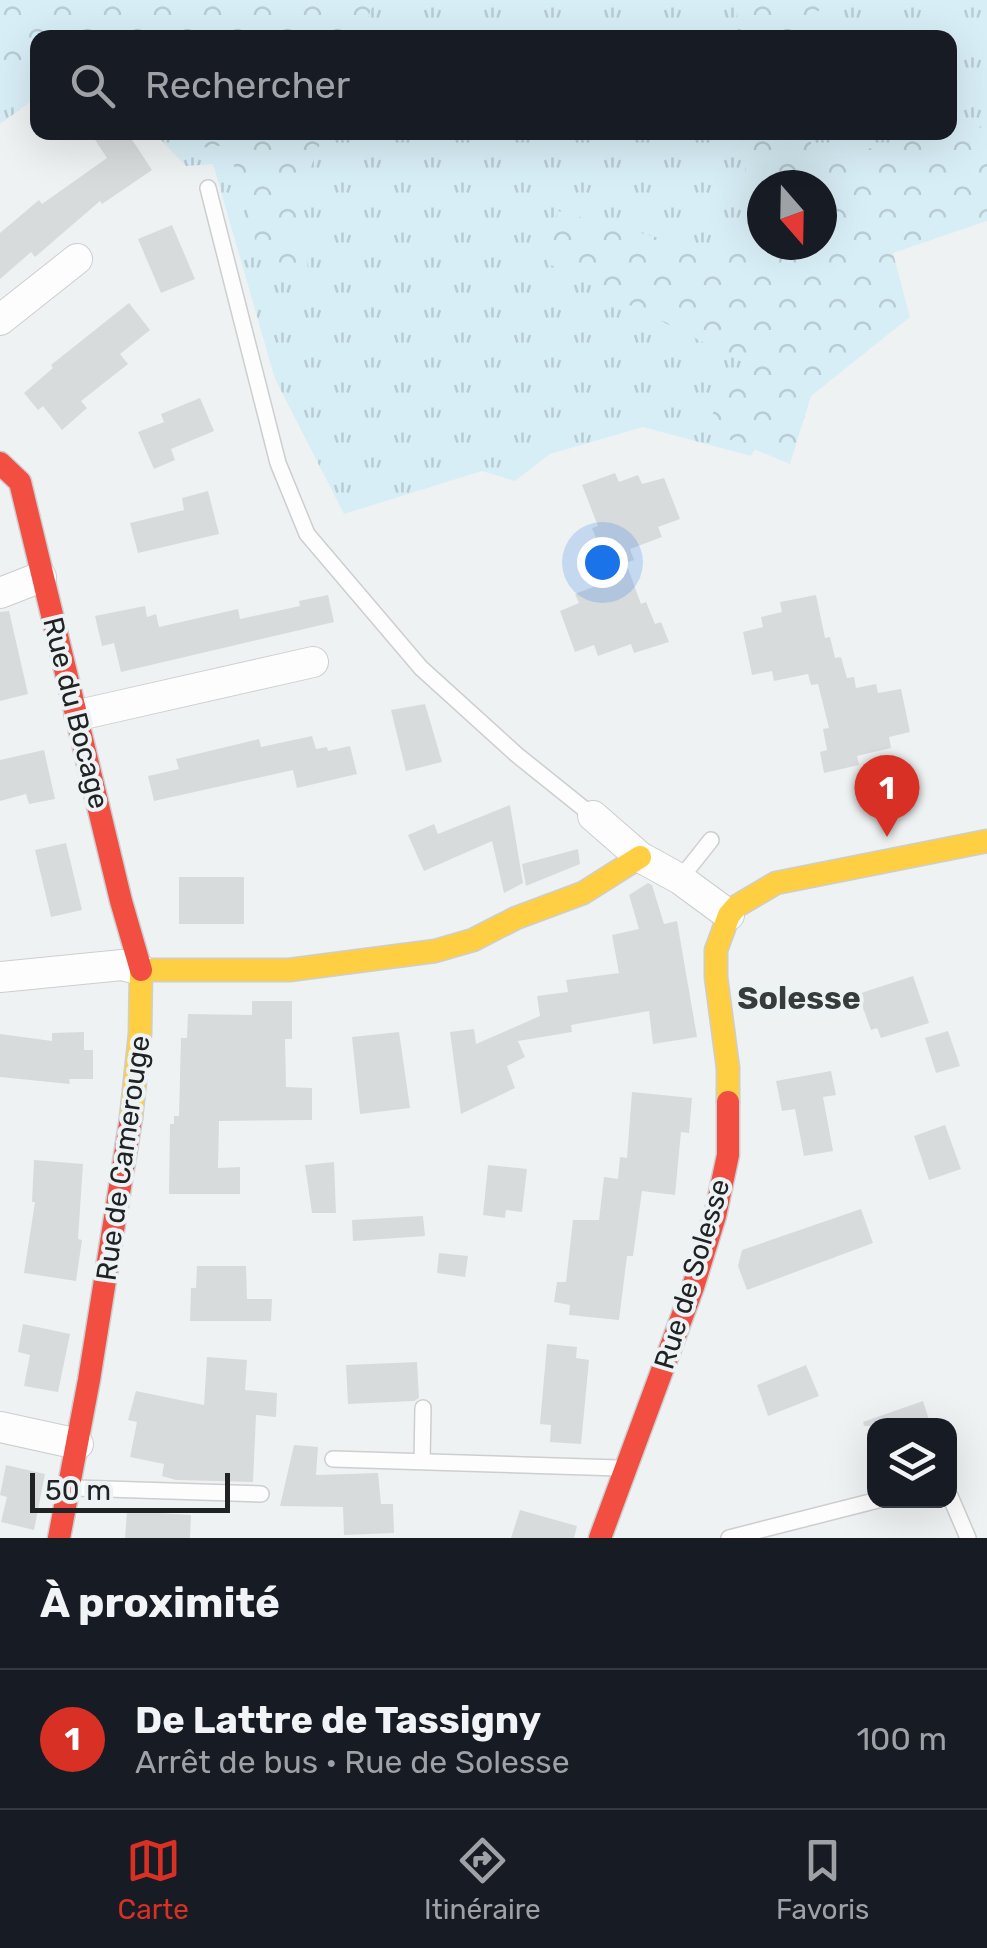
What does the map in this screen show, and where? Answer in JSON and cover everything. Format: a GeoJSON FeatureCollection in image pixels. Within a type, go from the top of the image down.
{"type":"FeatureCollection","features":[{"type":"Feature","properties":{"kind":"street"},"geometry":{"type":"LineString","coordinates":[[0,320],[77,258]]}},
{"type":"Feature","properties":{"kind":"street","name":"Rue du Bocage"},"geometry":{"type":"LineString","coordinates":[[0,463],[20,482],[141,970]]}},
{"type":"Feature","properties":{"kind":"street"},"geometry":{"type":"LineString","coordinates":[[0,593],[42,577]]}},
{"type":"Feature","properties":{"kind":"street"},"geometry":{"type":"LineString","coordinates":[[79,715],[313,662]]}},
{"type":"Feature","properties":{"kind":"street"},"geometry":{"type":"LineString","coordinates":[[593,816],[640,857],[680,879],[729,915],[756,892],[776,883],[987,841]]}},
{"type":"Feature","properties":{"kind":"street"},"geometry":{"type":"LineString","coordinates":[[0,978],[122,965],[141,970],[289,970],[435,951],[473,940],[516,918],[583,893],[640,857]]}},
{"type":"Feature","properties":{"kind":"street","name":"Rue de Solesse"},"geometry":{"type":"LineString","coordinates":[[600,1538],[693,1286],[728,1155],[728,1068],[716,950],[729,915]]}},
{"type":"Feature","properties":{"kind":"street","name":"Rue de Camerouge"},"geometry":{"type":"LineString","coordinates":[[59,1538],[138,1074],[141,970]]}},
{"type":"Feature","properties":{"kind":"street"},"geometry":{"type":"LineString","coordinates":[[0,1428],[78,1444]]}},
{"type":"Feature","properties":{"kind":"lane"},"geometry":{"type":"LineString","coordinates":[[208,188],[278,463],[308,534],[421,668],[517,755],[593,816]]}},
{"type":"Feature","properties":{"kind":"lane"},"geometry":{"type":"LineString","coordinates":[[680,879],[711,840]]}},
{"type":"Feature","properties":{"kind":"lane"},"geometry":{"type":"LineString","coordinates":[[422,1408],[422,1462]]}},
{"type":"Feature","properties":{"kind":"lane"},"geometry":{"type":"LineString","coordinates":[[333,1459],[628,1468]]}},
{"type":"Feature","properties":{"kind":"lane"},"geometry":{"type":"LineString","coordinates":[[69,1488],[260,1494]]}},
{"type":"Feature","properties":{"kind":"lane"},"geometry":{"type":"LineString","coordinates":[[728,1538],[867,1503]]}},
{"type":"Feature","properties":{"kind":"lane"},"geometry":{"type":"LineString","coordinates":[[955,1508],[968,1538]]}},
{"type":"Feature","properties":{"kind":"green space"},"geometry":{"type":"Polygon","coordinates":[[[0,0],[987,0],[987,198],[897,203],[751,456],[643,427],[550,454],[515,481],[482,471],[344,514],[275,379],[213,164],[186,166],[161,140],[957,140],[957,30],[30,30],[30,102],[0,124],[0,0]]]}},
{"type":"Feature","properties":{"kind":"green space"},"geometry":{"type":"Polygon","coordinates":[[[0,0],[375,0],[363,30],[30,30],[30,78],[4,96],[0,80],[0,0]]]}},
{"type":"Feature","properties":{"kind":"green space"},"geometry":{"type":"Polygon","coordinates":[[[737,0],[838,0],[813,14],[812,30],[738,30],[737,0]]]}},
{"type":"Feature","properties":{"kind":"green space"},"geometry":{"type":"Polygon","coordinates":[[[983,126],[987,221],[893,253],[910,317],[811,396],[790,464],[704,429],[742,362],[549,264],[558,211],[731,257],[747,237],[747,260],[837,260],[837,170],[747,170],[747,175],[742,140],[811,140],[811,160],[912,140],[957,140],[957,131],[983,126]]]}},
{"type":"Feature","properties":{"kind":"green space"},"geometry":{"type":"Polygon","coordinates":[[[180,140],[321,140],[296,206],[308,268],[261,260],[228,145],[188,149],[180,140]]]}},
{"type":"Feature","properties":{"kind":"building"},"geometry":{"type":"Polygon","coordinates":[[[95,140],[132,140],[152,170],[102,204],[100,201],[35,257],[31,252],[0,279],[0,233],[39,200],[42,204],[107,158],[95,140]]]}},
{"type":"Feature","properties":{"kind":"building"},"geometry":{"type":"Polygon","coordinates":[[[172,225],[195,279],[161,293],[138,239],[172,225]]]}},
{"type":"Feature","properties":{"kind":"building"},"geometry":{"type":"Polygon","coordinates":[[[129,303],[150,330],[120,354],[128,364],[81,401],[87,408],[62,430],[43,406],[38,410],[24,393],[53,368],[51,365],[129,303]]]}},
{"type":"Feature","properties":{"kind":"building"},"geometry":{"type":"Polygon","coordinates":[[[200,398],[214,431],[171,449],[175,460],[154,469],[138,432],[164,422],[161,414],[200,398]]]}},
{"type":"Feature","properties":{"kind":"building"},"geometry":{"type":"Polygon","coordinates":[[[615,473],[619,482],[638,475],[642,484],[664,478],[680,519],[658,527],[662,537],[630,549],[634,560],[626,563],[641,604],[646,602],[655,624],[661,622],[669,642],[634,653],[631,644],[598,656],[594,645],[575,652],[560,611],[579,603],[575,594],[596,586],[592,576],[601,572],[593,551],[600,548],[592,528],[598,526],[582,485],[615,473]]]}},
{"type":"Feature","properties":{"kind":"building"},"geometry":{"type":"Polygon","coordinates":[[[208,491],[219,534],[138,553],[130,523],[184,510],[182,498],[208,491]]]}},
{"type":"Feature","properties":{"kind":"building"},"geometry":{"type":"Polygon","coordinates":[[[328,595],[334,622],[121,672],[114,643],[102,646],[95,616],[145,606],[147,617],[156,614],[159,627],[238,609],[240,619],[300,606],[299,601],[328,595]]]}},
{"type":"Feature","properties":{"kind":"building"},"geometry":{"type":"Polygon","coordinates":[[[816,595],[825,638],[830,637],[835,658],[841,657],[847,678],[854,677],[856,688],[876,684],[878,693],[901,689],[910,732],[889,737],[891,748],[857,756],[859,765],[824,773],[820,752],[827,750],[823,729],[829,728],[818,684],[811,685],[808,674],[774,681],[772,671],[752,675],[743,632],[763,627],[761,617],[782,612],[780,602],[816,595]]]}},
{"type":"Feature","properties":{"kind":"building"},"geometry":{"type":"Polygon","coordinates":[[[9,611],[28,694],[0,701],[0,612],[9,611]]]}},
{"type":"Feature","properties":{"kind":"building"},"geometry":{"type":"Polygon","coordinates":[[[425,704],[442,762],[406,771],[391,710],[425,704]]]}},
{"type":"Feature","properties":{"kind":"building"},"geometry":{"type":"Polygon","coordinates":[[[312,736],[316,749],[327,747],[328,751],[350,746],[357,774],[297,788],[293,770],[154,801],[148,776],[179,769],[176,759],[259,739],[261,747],[312,736]]]}},
{"type":"Feature","properties":{"kind":"building"},"geometry":{"type":"Polygon","coordinates":[[[44,750],[55,799],[29,804],[26,794],[0,801],[0,760],[44,750]]]}},
{"type":"Feature","properties":{"kind":"building"},"geometry":{"type":"Polygon","coordinates":[[[510,805],[523,883],[504,893],[492,841],[424,871],[408,835],[434,824],[438,834],[510,805]]]}},
{"type":"Feature","properties":{"kind":"building"},"geometry":{"type":"Polygon","coordinates":[[[66,843],[82,910],[51,917],[35,850],[66,843]]]}},
{"type":"Feature","properties":{"kind":"building"},"geometry":{"type":"Polygon","coordinates":[[[578,849],[580,864],[526,886],[522,864],[578,849]]]}},
{"type":"Feature","properties":{"kind":"building"},"geometry":{"type":"Polygon","coordinates":[[[179,877],[244,877],[244,924],[179,924],[179,877]]]}},
{"type":"Feature","properties":{"kind":"building"},"geometry":{"type":"Polygon","coordinates":[[[648,883],[664,924],[677,921],[697,1037],[653,1044],[649,1011],[571,1025],[572,1032],[518,1041],[525,1057],[507,1066],[515,1088],[461,1114],[450,1032],[474,1029],[476,1044],[540,1016],[537,996],[568,992],[566,980],[619,973],[612,935],[639,929],[629,895],[648,883]]]}},
{"type":"Feature","properties":{"kind":"building"},"geometry":{"type":"Polygon","coordinates":[[[913,976],[929,1023],[881,1038],[877,1028],[871,1030],[858,994],[913,976]]]}},
{"type":"Feature","properties":{"kind":"building"},"geometry":{"type":"Polygon","coordinates":[[[252,1001],[292,1001],[292,1039],[285,1039],[286,1087],[312,1088],[312,1120],[219,1121],[218,1168],[240,1167],[240,1194],[169,1194],[170,1124],[174,1124],[174,1116],[179,1116],[181,1038],[187,1038],[188,1014],[252,1015],[252,1001]]]}},
{"type":"Feature","properties":{"kind":"building"},"geometry":{"type":"Polygon","coordinates":[[[948,1031],[960,1066],[936,1073],[925,1038],[948,1031]]]}},
{"type":"Feature","properties":{"kind":"building"},"geometry":{"type":"Polygon","coordinates":[[[84,1032],[84,1050],[93,1050],[93,1079],[69,1079],[70,1084],[0,1077],[0,1034],[52,1041],[52,1033],[84,1032]]]}},
{"type":"Feature","properties":{"kind":"building"},"geometry":{"type":"Polygon","coordinates":[[[399,1032],[410,1108],[360,1114],[352,1037],[399,1032]]]}},
{"type":"Feature","properties":{"kind":"building"},"geometry":{"type":"Polygon","coordinates":[[[831,1071],[836,1095],[823,1097],[833,1151],[804,1156],[795,1109],[782,1111],[776,1081],[831,1071]]]}},
{"type":"Feature","properties":{"kind":"building"},"geometry":{"type":"Polygon","coordinates":[[[632,1092],[692,1098],[689,1133],[681,1132],[675,1195],[642,1191],[633,1256],[627,1256],[619,1320],[569,1315],[570,1305],[554,1302],[557,1282],[566,1282],[573,1220],[599,1220],[604,1177],[618,1179],[620,1157],[627,1158],[632,1092]]]}},
{"type":"Feature","properties":{"kind":"building"},"geometry":{"type":"Polygon","coordinates":[[[945,1125],[961,1169],[929,1180],[914,1136],[945,1125]]]}},
{"type":"Feature","properties":{"kind":"building"},"geometry":{"type":"Polygon","coordinates":[[[34,1160],[83,1164],[78,1239],[82,1240],[76,1281],[24,1273],[35,1202],[34,1160]]]}},
{"type":"Feature","properties":{"kind":"building"},"geometry":{"type":"Polygon","coordinates":[[[334,1162],[336,1213],[312,1213],[305,1165],[334,1162]]]}},
{"type":"Feature","properties":{"kind":"building"},"geometry":{"type":"Polygon","coordinates":[[[488,1165],[527,1169],[522,1212],[506,1210],[505,1218],[483,1215],[488,1165]]]}},
{"type":"Feature","properties":{"kind":"building"},"geometry":{"type":"Polygon","coordinates":[[[861,1209],[873,1243],[747,1290],[738,1266],[742,1250],[861,1209]]]}},
{"type":"Feature","properties":{"kind":"building"},"geometry":{"type":"Polygon","coordinates":[[[423,1216],[425,1236],[353,1241],[352,1220],[423,1216]]]}},
{"type":"Feature","properties":{"kind":"building"},"geometry":{"type":"Polygon","coordinates":[[[439,1253],[468,1256],[465,1277],[437,1273],[439,1253]]]}},
{"type":"Feature","properties":{"kind":"building"},"geometry":{"type":"Polygon","coordinates":[[[197,1266],[246,1266],[247,1299],[272,1299],[271,1321],[190,1321],[191,1288],[196,1288],[197,1266]]]}},
{"type":"Feature","properties":{"kind":"building"},"geometry":{"type":"Polygon","coordinates":[[[23,1324],[70,1334],[58,1392],[24,1386],[30,1355],[18,1352],[23,1324]]]}},
{"type":"Feature","properties":{"kind":"building"},"geometry":{"type":"Polygon","coordinates":[[[547,1344],[577,1347],[576,1358],[589,1360],[581,1444],[550,1442],[551,1425],[540,1424],[547,1344]]]}},
{"type":"Feature","properties":{"kind":"building"},"geometry":{"type":"Polygon","coordinates":[[[207,1357],[247,1360],[245,1390],[277,1393],[276,1417],[256,1415],[253,1482],[176,1480],[162,1476],[164,1464],[130,1457],[137,1422],[128,1420],[136,1391],[204,1405],[207,1357]]]}},
{"type":"Feature","properties":{"kind":"building"},"geometry":{"type":"Polygon","coordinates":[[[417,1362],[419,1398],[348,1404],[346,1365],[417,1362]]]}},
{"type":"Feature","properties":{"kind":"building"},"geometry":{"type":"Polygon","coordinates":[[[806,1365],[819,1396],[768,1416],[757,1385],[806,1365]]]}},
{"type":"Feature","properties":{"kind":"building"},"geometry":{"type":"Polygon","coordinates":[[[923,1401],[928,1418],[874,1418],[923,1401]]]}},
{"type":"Feature","properties":{"kind":"building"},"geometry":{"type":"Polygon","coordinates":[[[294,1445],[318,1447],[316,1475],[378,1473],[381,1504],[393,1504],[394,1533],[344,1535],[343,1507],[280,1506],[294,1445]]]}},
{"type":"Feature","properties":{"kind":"building"},"geometry":{"type":"Polygon","coordinates":[[[6,1465],[45,1474],[34,1530],[1,1522],[7,1497],[0,1495],[6,1465]]]}},
{"type":"Feature","properties":{"kind":"building"},"geometry":{"type":"Polygon","coordinates":[[[520,1510],[577,1526],[574,1538],[511,1538],[520,1510]]]}},
{"type":"Feature","properties":{"kind":"building"},"geometry":{"type":"Polygon","coordinates":[[[127,1511],[191,1515],[190,1538],[125,1538],[127,1511]]]}},
{"type":"Feature","properties":{"kind":"traffic: slow"},"geometry":{"type":"LineString","coordinates":[[728,1102],[716,950],[729,915],[737,906],[776,883],[987,841]]}},
{"type":"Feature","properties":{"kind":"traffic: slow"},"geometry":{"type":"LineString","coordinates":[[131,1118],[140,1034],[141,970],[289,970],[435,951],[473,940],[516,918],[583,893],[640,857]]}},
{"type":"Feature","properties":{"kind":"traffic: jam"},"geometry":{"type":"LineString","coordinates":[[0,463],[20,482],[141,970]]}},
{"type":"Feature","properties":{"kind":"traffic: jam"},"geometry":{"type":"LineString","coordinates":[[600,1538],[693,1287],[715,1216],[728,1155],[728,1102]]}},
{"type":"Feature","properties":{"kind":"traffic: jam"},"geometry":{"type":"LineString","coordinates":[[59,1538],[131,1118]]}},
{"type":"Feature","properties":{"kind":"place","name":"De Lattre de Tassigny"},"geometry":{"type":"Point","coordinates":[887,837]}},
{"type":"Feature","properties":{"kind":"district","name":"Solesse"},"geometry":{"type":"Point","coordinates":[799,998]}}]}
